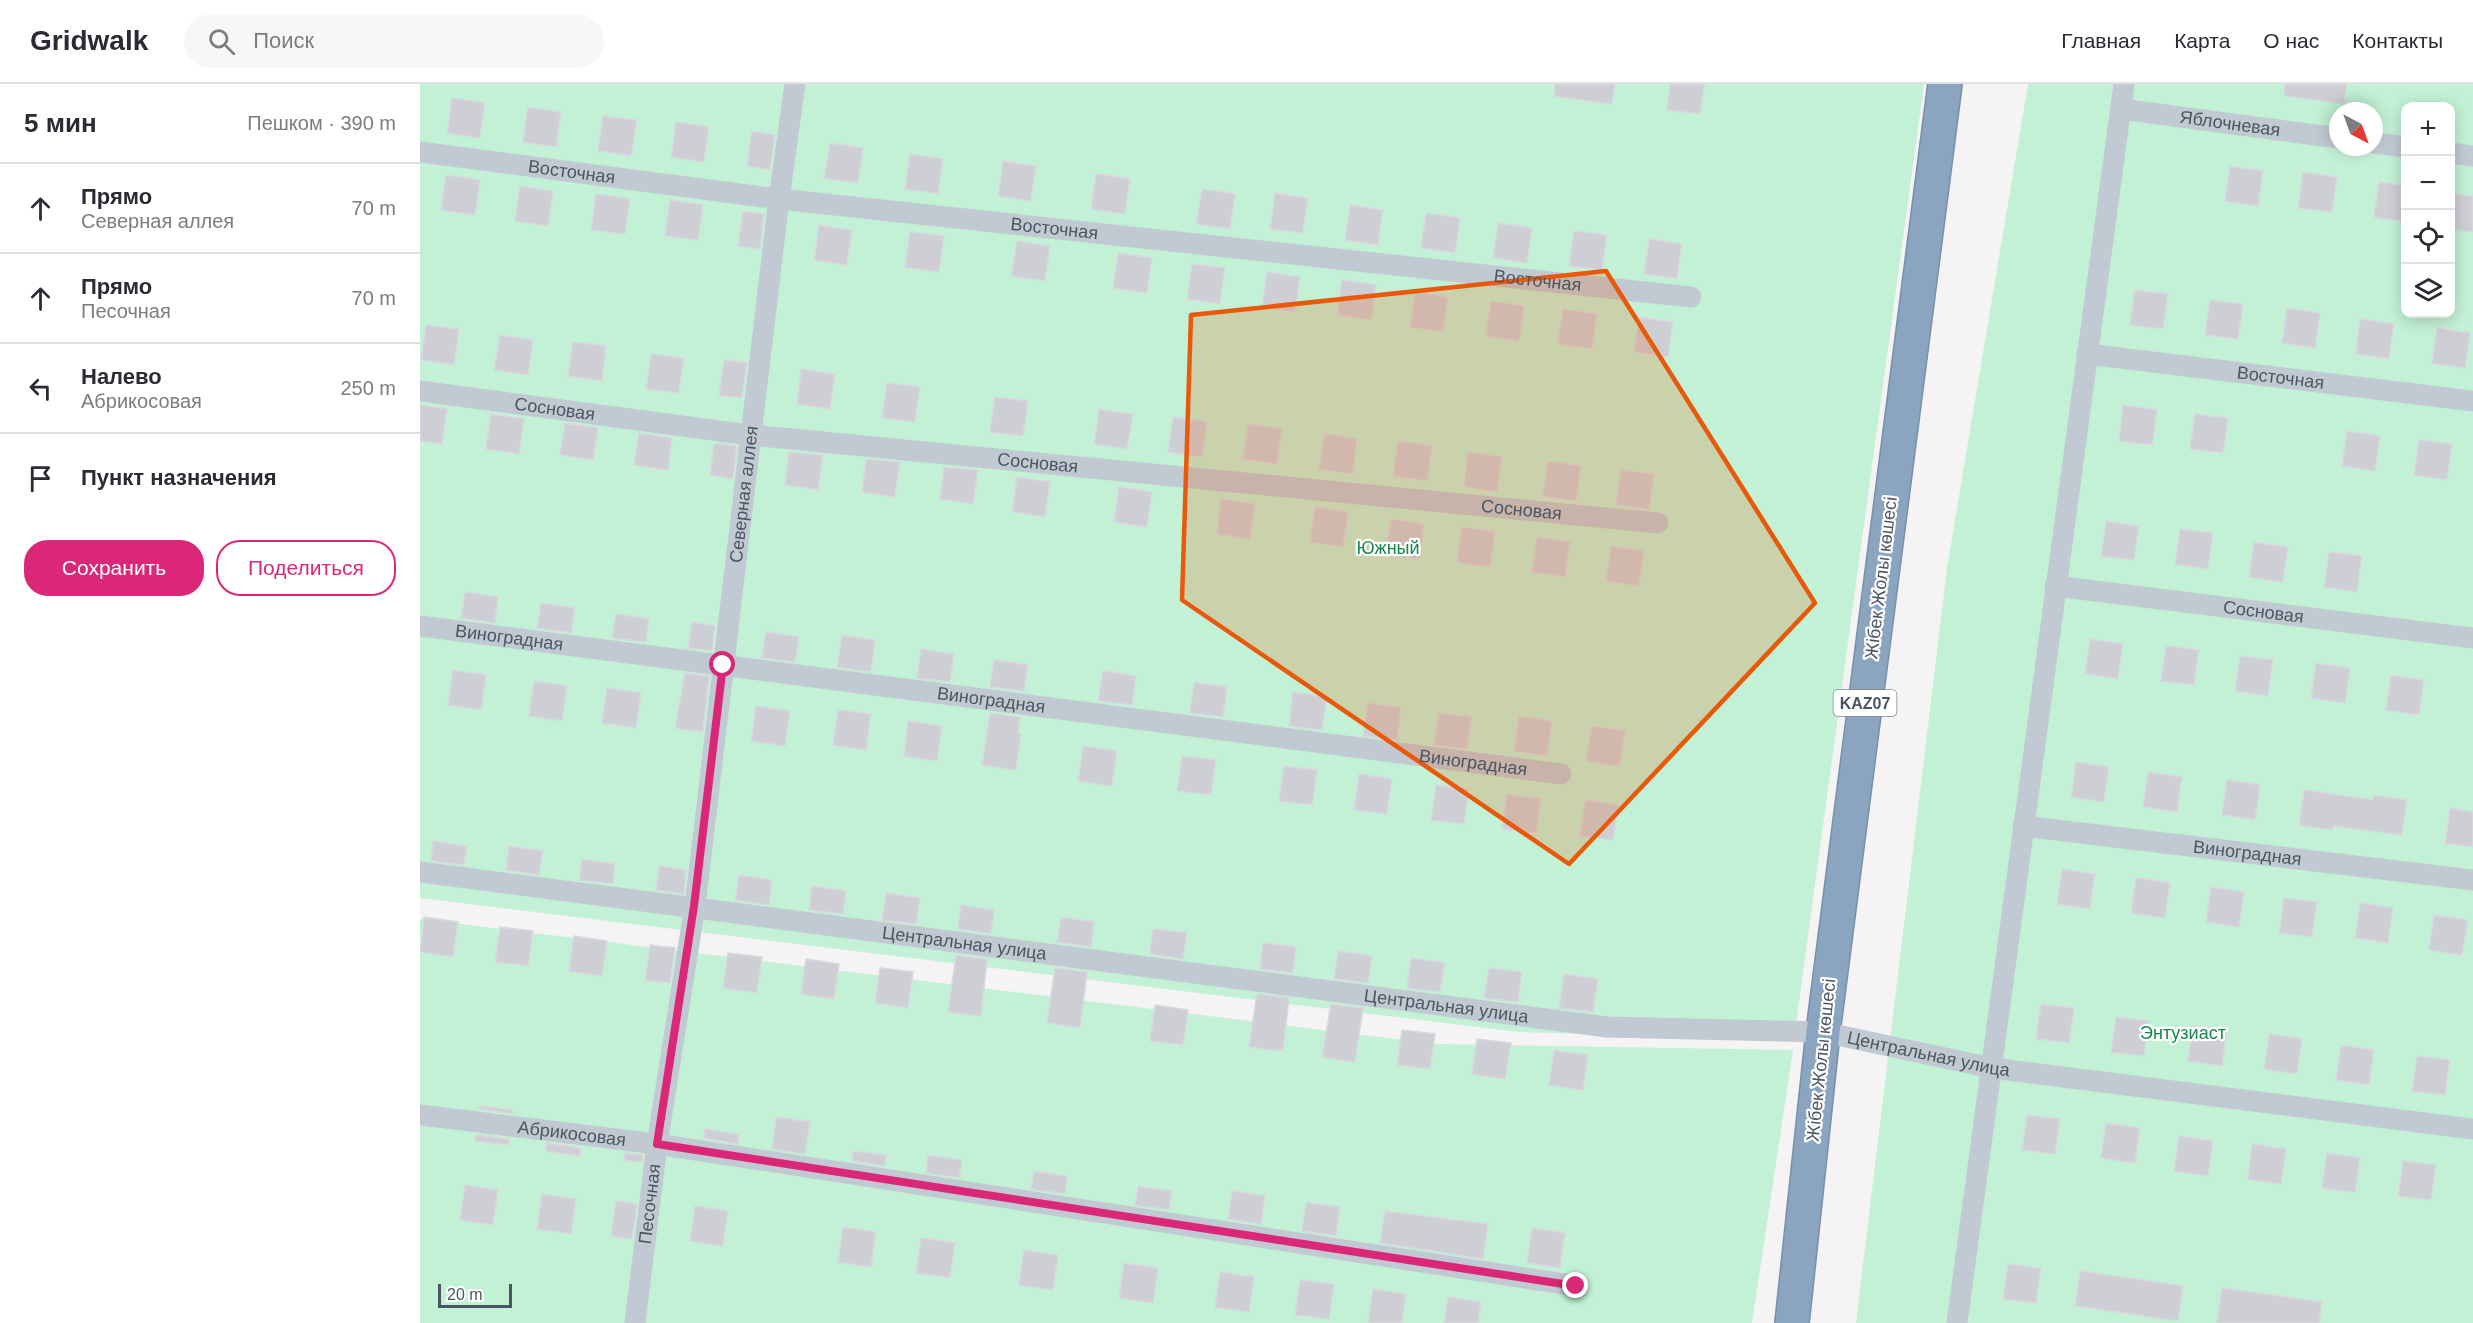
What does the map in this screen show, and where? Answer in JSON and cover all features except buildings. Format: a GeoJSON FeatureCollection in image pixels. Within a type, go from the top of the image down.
{"type":"FeatureCollection","features":[{"type":"Feature","properties":{"kind":"highway","name":"Жібек Жолы көшесі"},"geometry":{"type":"LineString","coordinates":[[1792,1323],[1823,1032],[1945,84]]}},
{"type":"Feature","properties":{"kind":"street","name":"Северная аллея"},"geometry":{"type":"LineString","coordinates":[[694,906],[779,198],[795,84]]}},
{"type":"Feature","properties":{"kind":"street"},"geometry":{"type":"LineString","coordinates":[[1957,1323],[2124,84]]}},
{"type":"Feature","properties":{"kind":"street","name":"Яблочневая"},"geometry":{"type":"LineString","coordinates":[[2121,109],[2329,137]]}},
{"type":"Feature","properties":{"kind":"street"},"geometry":{"type":"LineString","coordinates":[[2383,144],[2401,146]]}},
{"type":"Feature","properties":{"kind":"street","name":"Восточная"},"geometry":{"type":"LineString","coordinates":[[420,152],[779,198],[1690,297]]}},
{"type":"Feature","properties":{"kind":"street"},"geometry":{"type":"LineString","coordinates":[[2455,154],[2473,156]]}},
{"type":"Feature","properties":{"kind":"street","name":"Восточная"},"geometry":{"type":"LineString","coordinates":[[2087,354],[2473,401]]}},
{"type":"Feature","properties":{"kind":"street","name":"Сосновая"},"geometry":{"type":"LineString","coordinates":[[420,391],[750,435],[1658,523]]}},
{"type":"Feature","properties":{"kind":"street","name":"Сосновая"},"geometry":{"type":"LineString","coordinates":[[2055,586],[2473,638]]}},
{"type":"Feature","properties":{"kind":"street","name":"Виноградная"},"geometry":{"type":"LineString","coordinates":[[420,626],[1561,774]]}},
{"type":"Feature","properties":{"kind":"street","name":"Виноградная"},"geometry":{"type":"LineString","coordinates":[[2023,826],[2473,879]]}},
{"type":"Feature","properties":{"kind":"street","name":"Центральная улица"},"geometry":{"type":"LineString","coordinates":[[420,872],[1607,1027],[1823,1032],[1992,1068],[2473,1128]]}},
{"type":"Feature","properties":{"kind":"street","name":"Песочная"},"geometry":{"type":"LineString","coordinates":[[635,1323],[657,1144],[694,906]]}},
{"type":"Feature","properties":{"kind":"street","name":"Абрикосовая"},"geometry":{"type":"LineString","coordinates":[[420,1115],[657,1144],[1576,1286]]}},
{"type":"Feature","properties":{"kind":"highlighted area"},"geometry":{"type":"Polygon","coordinates":[[[1606,271],[1815,603],[1569,864],[1182,600],[1191,315],[1606,271]]]}},
{"type":"Feature","properties":{"kind":"green space","name":"Южный"},"geometry":{"type":"Polygon","coordinates":[[[420,84],[1924,84],[1794,1039],[1519,1032],[420,898],[420,84]]]}},
{"type":"Feature","properties":{"kind":"green space","name":"Энтузиаст"},"geometry":{"type":"Polygon","coordinates":[[[2028,84],[2473,84],[2473,1323],[1856,1323],[1947,568],[2028,84]]]}},
{"type":"Feature","properties":{"kind":"green space"},"geometry":{"type":"Polygon","coordinates":[[[420,919],[1437,1044],[1793,1050],[1752,1323],[420,1323],[420,919]]]}},
{"type":"Feature","properties":{"kind":"route"},"geometry":{"type":"LineString","coordinates":[[723,665],[694,906],[657,1144],[1576,1286]]}}]}
